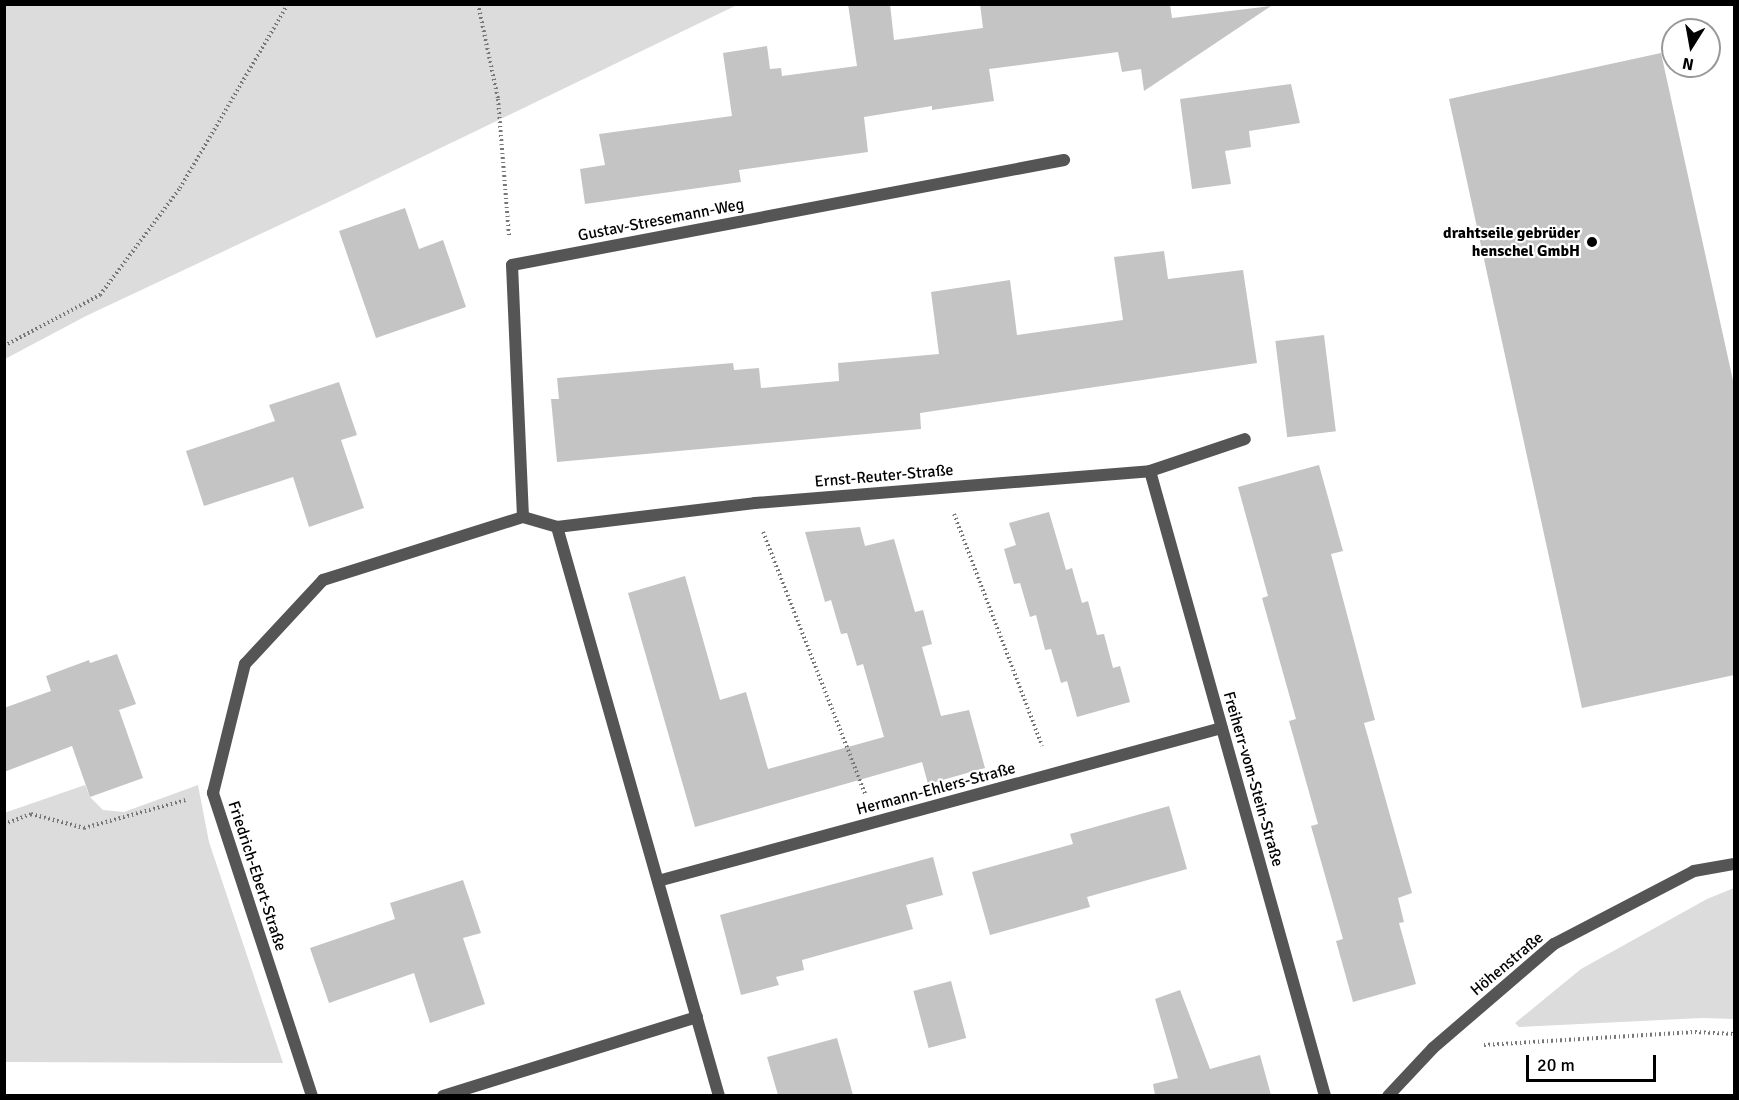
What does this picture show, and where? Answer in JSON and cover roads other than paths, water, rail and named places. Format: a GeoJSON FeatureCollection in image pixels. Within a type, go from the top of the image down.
{"type":"FeatureCollection","features":[{"type":"Feature","properties":{"kind":"street","name":"Gustav-Stresemann-Weg"},"geometry":{"type":"LineString","coordinates":[[523,517],[512,265],[1064,160]]}},
{"type":"Feature","properties":{"kind":"street","name":"Ernst-Reuter-Straße"},"geometry":{"type":"LineString","coordinates":[[523,517],[557,527],[755,504],[1150,471],[1245,439]]}},
{"type":"Feature","properties":{"kind":"street","name":"Freiherr-vom-Stein-Straße"},"geometry":{"type":"LineString","coordinates":[[1150,471],[1325,1095]]}},
{"type":"Feature","properties":{"kind":"street","name":"Friedrich-Ebert-Straße"},"geometry":{"type":"LineString","coordinates":[[312,1095],[213,793],[246,664],[323,580],[523,517]]}},
{"type":"Feature","properties":{"kind":"street"},"geometry":{"type":"LineString","coordinates":[[557,527],[719,1095]]}},
{"type":"Feature","properties":{"kind":"street","name":"Hermann-Ehlers-Straße"},"geometry":{"type":"LineString","coordinates":[[658,880],[1222,728]]}},
{"type":"Feature","properties":{"kind":"street","name":"Höhenstraße"},"geometry":{"type":"LineString","coordinates":[[1388,1095],[1433,1048],[1554,944],[1694,872],[1734,864]]}},
{"type":"Feature","properties":{"kind":"street"},"geometry":{"type":"LineString","coordinates":[[443,1095],[697,1017]]}},
{"type":"Feature","properties":{"kind":"place","name":"drahtseile gebrüder henschel GmbH"},"geometry":{"type":"Point","coordinates":[1592,242]}}]}
